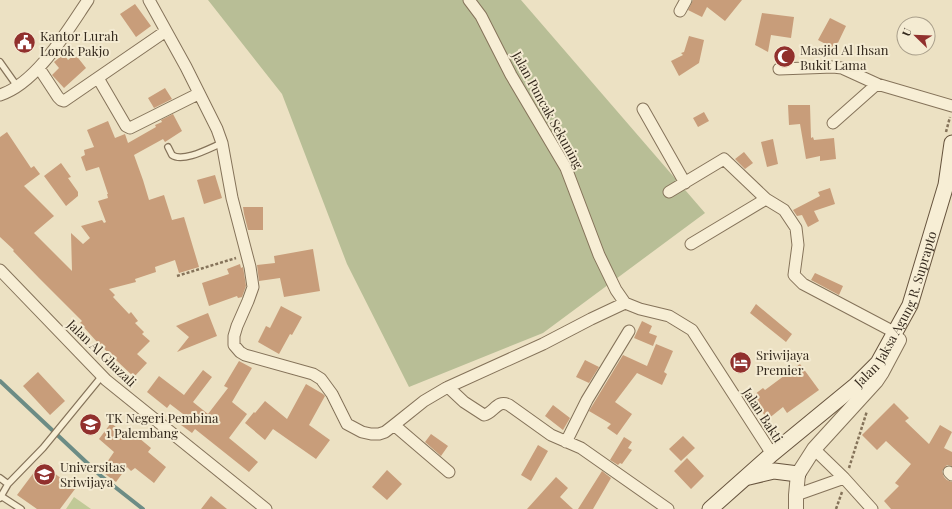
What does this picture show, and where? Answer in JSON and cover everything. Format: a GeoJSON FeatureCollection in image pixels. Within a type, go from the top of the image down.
{"type":"FeatureCollection","features":[{"type":"Feature","properties":{"kind":"main road","name":"Jalan Jaksa Agung R. Suprapto"},"geometry":{"type":"LineString","coordinates":[[710,509],[772,454],[856,385],[878,363],[910,305],[949,186],[952,143]]}},
{"type":"Feature","properties":{"kind":"main road"},"geometry":{"type":"LineString","coordinates":[[746,478],[774,471],[798,474]]}},
{"type":"Feature","properties":{"kind":"street"},"geometry":{"type":"LineString","coordinates":[[0,95],[17,86],[39,68],[88,0]]}},
{"type":"Feature","properties":{"kind":"street"},"geometry":{"type":"LineString","coordinates":[[149,0],[186,67],[198,94],[217,129],[222,143],[232,198],[247,254],[253,287],[237,326],[234,344],[237,349],[245,355],[313,374],[321,379],[332,394],[347,424],[362,432],[371,434],[385,432],[424,401],[448,387],[543,344],[591,318],[624,303]]}},
{"type":"Feature","properties":{"kind":"street","name":"Jalan Puncak Sekuning"},"geometry":{"type":"LineString","coordinates":[[470,0],[481,16],[511,75],[566,168],[599,255],[624,303]]}},
{"type":"Feature","properties":{"kind":"street"},"geometry":{"type":"LineString","coordinates":[[680,11],[686,0]]}},
{"type":"Feature","properties":{"kind":"street"},"geometry":{"type":"LineString","coordinates":[[39,68],[58,97],[63,101],[166,31]]}},
{"type":"Feature","properties":{"kind":"street"},"geometry":{"type":"LineString","coordinates":[[779,69],[838,67],[877,84],[952,106]]}},
{"type":"Feature","properties":{"kind":"street"},"geometry":{"type":"LineString","coordinates":[[98,78],[126,126],[130,128],[198,94]]}},
{"type":"Feature","properties":{"kind":"street"},"geometry":{"type":"LineString","coordinates":[[833,123],[877,84]]}},
{"type":"Feature","properties":{"kind":"street"},"geometry":{"type":"LineString","coordinates":[[643,109],[685,183]]}},
{"type":"Feature","properties":{"kind":"street"},"geometry":{"type":"LineString","coordinates":[[669,192],[724,159],[766,198],[784,210],[796,228],[798,245],[794,275],[803,284],[894,332]]}},
{"type":"Feature","properties":{"kind":"street"},"geometry":{"type":"LineString","coordinates":[[691,244],[766,198]]}},
{"type":"Feature","properties":{"kind":"street","name":"Jalan Al Ghazali"},"geometry":{"type":"LineString","coordinates":[[0,270],[102,376],[266,509]]}},
{"type":"Feature","properties":{"kind":"street","name":"Jalan Bakti"},"geometry":{"type":"LineString","coordinates":[[624,303],[640,309],[669,316],[692,330],[772,454]]}},
{"type":"Feature","properties":{"kind":"street"},"geometry":{"type":"LineString","coordinates":[[796,509],[798,474],[814,449],[850,411],[882,372],[901,336],[910,305]]}},
{"type":"Feature","properties":{"kind":"street"},"geometry":{"type":"LineString","coordinates":[[566,442],[587,400],[628,331]]}},
{"type":"Feature","properties":{"kind":"street"},"geometry":{"type":"LineString","coordinates":[[448,387],[464,402],[482,414],[486,415],[498,404],[502,402],[506,403],[551,435],[581,448],[668,509]]}},
{"type":"Feature","properties":{"kind":"street"},"geometry":{"type":"LineString","coordinates":[[394,425],[449,472]]}},
{"type":"Feature","properties":{"kind":"street"},"geometry":{"type":"LineString","coordinates":[[814,449],[844,478],[872,509]]}},
{"type":"Feature","properties":{"kind":"street"},"geometry":{"type":"LineString","coordinates":[[796,495],[844,478]]}},
{"type":"Feature","properties":{"kind":"lane"},"geometry":{"type":"LineString","coordinates":[[0,62],[17,86]]}},
{"type":"Feature","properties":{"kind":"lane"},"geometry":{"type":"LineString","coordinates":[[168,147],[172,155],[178,158],[197,154],[222,143]]}},
{"type":"Feature","properties":{"kind":"lane"},"geometry":{"type":"LineString","coordinates":[[21,509],[1,497],[8,484],[43,448],[102,376]]}},
{"type":"Feature","properties":{"kind":"lane"},"geometry":{"type":"LineString","coordinates":[[0,478],[8,484]]}},
{"type":"Feature","properties":{"kind":"path"},"geometry":{"type":"LineString","coordinates":[[177,276],[247,254]]}},
{"type":"Feature","properties":{"kind":"green space"},"geometry":{"type":"Polygon","coordinates":[[[208,0],[521,0],[705,213],[543,333],[409,387],[347,264],[282,94],[208,0]]]}},
{"type":"Feature","properties":{"kind":"green space"},"geometry":{"type":"Polygon","coordinates":[[[74,497],[91,509],[66,509],[74,497]]]}},
{"type":"Feature","properties":{"kind":"building"},"geometry":{"type":"Polygon","coordinates":[[[693,0],[742,0],[725,21],[707,7],[702,17],[688,10],[693,0]]]}},
{"type":"Feature","properties":{"kind":"building"},"geometry":{"type":"Polygon","coordinates":[[[135,4],[151,26],[136,37],[120,14],[135,4]]]}},
{"type":"Feature","properties":{"kind":"building"},"geometry":{"type":"Polygon","coordinates":[[[762,13],[794,17],[791,38],[771,35],[768,52],[755,45],[762,13]]]}},
{"type":"Feature","properties":{"kind":"building"},"geometry":{"type":"Polygon","coordinates":[[[830,18],[846,26],[835,49],[818,40],[830,18]]]}},
{"type":"Feature","properties":{"kind":"building"},"geometry":{"type":"Polygon","coordinates":[[[689,36],[704,40],[699,63],[679,76],[671,61],[683,55],[681,53],[684,52],[689,36]]]}},
{"type":"Feature","properties":{"kind":"building"},"geometry":{"type":"Polygon","coordinates":[[[64,54],[68,60],[75,54],[86,68],[64,88],[52,75],[59,68],[54,62],[64,54]]]}},
{"type":"Feature","properties":{"kind":"building"},"geometry":{"type":"Polygon","coordinates":[[[165,88],[172,99],[154,108],[148,98],[165,88]]]}},
{"type":"Feature","properties":{"kind":"building"},"geometry":{"type":"Polygon","coordinates":[[[788,105],[810,105],[811,138],[813,137],[814,140],[834,138],[836,159],[820,161],[820,156],[806,159],[800,124],[789,125],[788,105]]]}},
{"type":"Feature","properties":{"kind":"building"},"geometry":{"type":"Polygon","coordinates":[[[704,112],[709,121],[698,127],[693,118],[704,112]]]}},
{"type":"Feature","properties":{"kind":"building"},"geometry":{"type":"Polygon","coordinates":[[[173,114],[182,131],[165,142],[163,139],[134,155],[149,200],[164,195],[172,220],[184,217],[199,267],[179,273],[175,260],[155,267],[156,272],[135,279],[136,282],[109,289],[115,295],[113,297],[129,314],[131,312],[138,321],[135,323],[144,332],[142,334],[150,341],[137,354],[147,363],[134,377],[98,343],[80,323],[82,321],[0,237],[0,137],[7,132],[31,168],[34,166],[40,174],[24,186],[54,216],[34,233],[72,271],[71,233],[83,244],[90,238],[81,226],[102,220],[104,223],[106,222],[98,201],[108,198],[108,194],[99,167],[86,171],[81,157],[85,155],[84,150],[94,147],[87,130],[108,121],[115,138],[125,134],[128,143],[156,127],[155,125],[162,122],[161,120],[173,114]]]}},
{"type":"Feature","properties":{"kind":"building"},"geometry":{"type":"Polygon","coordinates":[[[773,139],[778,164],[767,167],[761,142],[773,139]]]}},
{"type":"Feature","properties":{"kind":"building"},"geometry":{"type":"Polygon","coordinates":[[[744,152],[753,163],[745,169],[735,159],[744,152]]]}},
{"type":"Feature","properties":{"kind":"building"},"geometry":{"type":"Polygon","coordinates":[[[61,163],[71,177],[68,178],[78,192],[78,196],[66,206],[44,176],[61,163]]]}},
{"type":"Feature","properties":{"kind":"building"},"geometry":{"type":"Polygon","coordinates":[[[215,175],[222,198],[204,204],[197,180],[215,175]]]}},
{"type":"Feature","properties":{"kind":"building"},"geometry":{"type":"Polygon","coordinates":[[[830,188],[835,204],[814,211],[819,221],[808,227],[802,215],[797,216],[793,210],[820,196],[818,192],[830,188]]]}},
{"type":"Feature","properties":{"kind":"building"},"geometry":{"type":"Polygon","coordinates":[[[243,207],[263,207],[263,230],[248,230],[243,207]]]}},
{"type":"Feature","properties":{"kind":"building"},"geometry":{"type":"Polygon","coordinates":[[[313,249],[320,291],[284,297],[280,278],[259,281],[257,265],[275,263],[274,256],[313,249]]]}},
{"type":"Feature","properties":{"kind":"building"},"geometry":{"type":"Polygon","coordinates":[[[240,264],[241,268],[243,267],[246,286],[242,297],[238,298],[237,296],[209,306],[202,283],[229,274],[227,269],[240,264]]]}},
{"type":"Feature","properties":{"kind":"building"},"geometry":{"type":"Polygon","coordinates":[[[815,273],[843,286],[839,295],[811,280],[815,273]]]}},
{"type":"Feature","properties":{"kind":"building"},"geometry":{"type":"Polygon","coordinates":[[[756,304],[792,334],[786,342],[750,313],[756,304]]]}},
{"type":"Feature","properties":{"kind":"building"},"geometry":{"type":"Polygon","coordinates":[[[281,306],[302,317],[292,335],[290,334],[279,354],[258,342],[266,326],[270,328],[281,306]]]}},
{"type":"Feature","properties":{"kind":"building"},"geometry":{"type":"Polygon","coordinates":[[[208,313],[217,336],[177,352],[189,337],[176,326],[208,313]]]}},
{"type":"Feature","properties":{"kind":"building"},"geometry":{"type":"Polygon","coordinates":[[[642,321],[652,326],[649,333],[657,336],[653,346],[634,338],[642,321]]]}},
{"type":"Feature","properties":{"kind":"building"},"geometry":{"type":"Polygon","coordinates":[[[656,344],[673,351],[664,372],[667,374],[662,385],[637,373],[615,402],[632,414],[617,435],[607,428],[611,424],[589,411],[623,355],[647,366],[656,344]]]}},
{"type":"Feature","properties":{"kind":"building"},"geometry":{"type":"Polygon","coordinates":[[[585,360],[599,367],[589,383],[576,377],[585,360]]]}},
{"type":"Feature","properties":{"kind":"building"},"geometry":{"type":"Polygon","coordinates":[[[239,361],[252,368],[232,402],[247,414],[229,438],[258,462],[249,472],[195,429],[192,433],[181,425],[187,417],[170,404],[167,408],[147,392],[159,376],[184,395],[203,370],[212,377],[193,402],[208,414],[228,388],[224,386],[239,361]]]}},
{"type":"Feature","properties":{"kind":"building"},"geometry":{"type":"Polygon","coordinates":[[[800,364],[819,390],[787,413],[783,407],[768,419],[750,398],[763,388],[765,390],[800,364]]]}},
{"type":"Feature","properties":{"kind":"building"},"geometry":{"type":"Polygon","coordinates":[[[38,372],[65,401],[50,415],[23,386],[38,372]]]}},
{"type":"Feature","properties":{"kind":"building"},"geometry":{"type":"Polygon","coordinates":[[[306,384],[325,396],[309,425],[330,440],[316,459],[273,429],[265,440],[245,423],[265,401],[287,419],[306,384]]]}},
{"type":"Feature","properties":{"kind":"building"},"geometry":{"type":"Polygon","coordinates":[[[894,403],[909,418],[905,421],[929,444],[940,425],[952,432],[944,448],[952,452],[952,466],[947,465],[942,471],[944,477],[952,482],[952,509],[891,509],[884,501],[899,486],[895,483],[911,464],[886,441],[877,450],[862,435],[894,403]]]}},
{"type":"Feature","properties":{"kind":"building"},"geometry":{"type":"Polygon","coordinates":[[[553,405],[570,418],[563,430],[545,416],[553,405]]]}},
{"type":"Feature","properties":{"kind":"building"},"geometry":{"type":"Polygon","coordinates":[[[111,423],[129,438],[133,433],[151,448],[148,452],[166,467],[154,483],[135,468],[131,471],[127,467],[116,482],[101,471],[114,452],[99,439],[111,423]]]}},
{"type":"Feature","properties":{"kind":"building"},"geometry":{"type":"Polygon","coordinates":[[[431,434],[448,446],[441,456],[425,442],[431,434]]]}},
{"type":"Feature","properties":{"kind":"building"},"geometry":{"type":"Polygon","coordinates":[[[683,436],[695,448],[681,461],[669,449],[683,436]]]}},
{"type":"Feature","properties":{"kind":"building"},"geometry":{"type":"Polygon","coordinates":[[[624,437],[632,442],[628,448],[632,450],[622,464],[620,463],[618,465],[610,460],[624,437]]]}},
{"type":"Feature","properties":{"kind":"building"},"geometry":{"type":"Polygon","coordinates":[[[538,445],[548,451],[531,481],[521,475],[538,445]]]}},
{"type":"Feature","properties":{"kind":"building"},"geometry":{"type":"Polygon","coordinates":[[[687,458],[704,476],[691,489],[674,471],[687,458]]]}},
{"type":"Feature","properties":{"kind":"building"},"geometry":{"type":"Polygon","coordinates":[[[41,463],[75,489],[60,509],[37,509],[17,495],[41,463]]]}},
{"type":"Feature","properties":{"kind":"building"},"geometry":{"type":"Polygon","coordinates":[[[387,470],[402,484],[387,500],[372,487],[387,470]]]}},
{"type":"Feature","properties":{"kind":"building"},"geometry":{"type":"Polygon","coordinates":[[[602,471],[611,478],[593,509],[578,509],[602,471]]]}},
{"type":"Feature","properties":{"kind":"building"},"geometry":{"type":"Polygon","coordinates":[[[556,477],[568,488],[560,497],[573,509],[527,509],[556,477]]]}},
{"type":"Feature","properties":{"kind":"building"},"geometry":{"type":"Polygon","coordinates":[[[211,496],[227,509],[201,509],[211,496]]]}},
{"type":"Feature","properties":{"kind":"waterway"},"geometry":{"type":"LineString","coordinates":[[0,381],[101,476],[143,509]]}},
{"type":"Feature","properties":{"kind":"place","name":"Kantor Lurah Lorok Pakjo"},"geometry":{"type":"Point","coordinates":[25,43]}},
{"type":"Feature","properties":{"kind":"place","name":"Masjid Al Ihsan Bukit Lama"},"geometry":{"type":"Point","coordinates":[785,57]}},
{"type":"Feature","properties":{"kind":"place","name":"Sriwijaya Premier"},"geometry":{"type":"Point","coordinates":[740,362]}},
{"type":"Feature","properties":{"kind":"place","name":"TK Negeri Pembina 1 Palembang"},"geometry":{"type":"Point","coordinates":[90,425]}},
{"type":"Feature","properties":{"kind":"place","name":"Universitas Sriwijaya"},"geometry":{"type":"Point","coordinates":[45,474]}}]}
